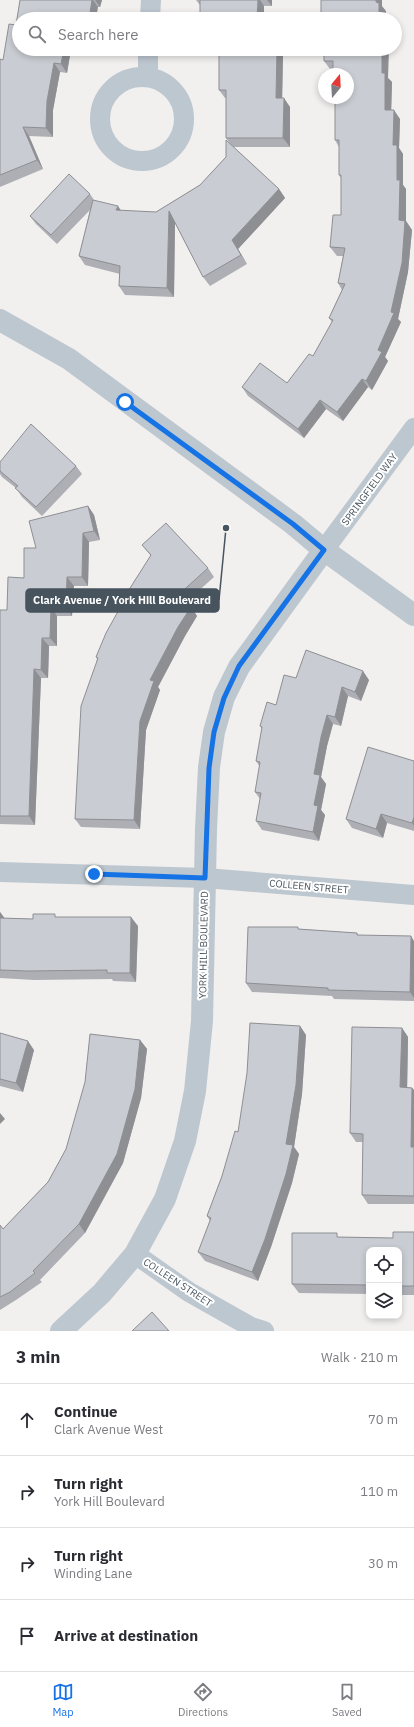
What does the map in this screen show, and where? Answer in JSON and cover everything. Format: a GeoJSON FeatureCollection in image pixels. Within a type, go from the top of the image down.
{"type":"FeatureCollection","features":[{"type":"Feature","properties":{"kind":"street"},"geometry":{"type":"LineString","coordinates":[[150,12],[151,0]]}},
{"type":"Feature","properties":{"kind":"street"},"geometry":{"type":"LineString","coordinates":[[148,56],[148,77]]}},
{"type":"Feature","properties":{"kind":"street"},"geometry":{"type":"LineString","coordinates":[[148,77],[160,81],[171,89],[179,101],[184,114],[183,128],[178,141],[168,152],[157,158],[143,161],[129,159],[117,153],[107,143],[101,131],[100,117],[103,104],[110,92],[120,83],[132,78],[148,77]]}},
{"type":"Feature","properties":{"kind":"street"},"geometry":{"type":"LineString","coordinates":[[0,320],[69,360],[293,524],[324,550],[414,615]]}},
{"type":"Feature","properties":{"kind":"street","name":"SPRINGFIELD WAY"},"geometry":{"type":"LineString","coordinates":[[324,550],[414,428]]}},
{"type":"Feature","properties":{"kind":"street","name":"YORK HILL BOULEVARD"},"geometry":{"type":"LineString","coordinates":[[62,1331],[102,1294],[135,1254],[165,1199],[185,1141],[195,1091],[202,1021],[209,768],[214,732],[224,698],[239,666],[324,550]]}},
{"type":"Feature","properties":{"kind":"street","name":"COLLEEN STREET"},"geometry":{"type":"LineString","coordinates":[[0,872],[205,878],[414,895]]}},
{"type":"Feature","properties":{"kind":"street","name":"COLLEEN STREET"},"geometry":{"type":"LineString","coordinates":[[135,1254],[189,1292],[251,1327],[264,1331]]}},
{"type":"Feature","properties":{"kind":"building"},"geometry":{"type":"Polygon","coordinates":[[[20,0],[92,0],[90,12],[18,12],[20,0]]]}},
{"type":"Feature","properties":{"kind":"building"},"geometry":{"type":"Polygon","coordinates":[[[200,0],[258,0],[257,12],[200,12],[200,0]]]}},
{"type":"Feature","properties":{"kind":"building"},"geometry":{"type":"Polygon","coordinates":[[[321,0],[376,0],[376,2],[379,3],[379,12],[321,12],[321,0]]]}},
{"type":"Feature","properties":{"kind":"building"},"geometry":{"type":"Polygon","coordinates":[[[9,24],[12,24],[12,56],[63,56],[61,64],[54,63],[47,101],[46,128],[23,127],[37,160],[0,175],[0,59],[3,60],[9,24]]]}},
{"type":"Feature","properties":{"kind":"building"},"geometry":{"type":"Polygon","coordinates":[[[219,56],[277,56],[276,98],[284,98],[283,138],[226,138],[226,90],[219,90],[219,56]]]}},
{"type":"Feature","properties":{"kind":"building"},"geometry":{"type":"Polygon","coordinates":[[[324,56],[382,56],[382,73],[385,73],[385,110],[394,110],[393,145],[397,145],[397,180],[400,180],[399,220],[405,221],[402,263],[391,312],[394,313],[378,350],[382,352],[366,381],[362,379],[337,412],[320,400],[298,429],[242,387],[260,363],[287,383],[309,354],[313,356],[333,320],[329,318],[345,284],[338,283],[345,248],[330,247],[333,215],[341,215],[341,175],[339,175],[339,140],[335,140],[335,104],[354,104],[354,68],[333,68],[333,61],[324,61],[324,56]]]}},
{"type":"Feature","properties":{"kind":"building"},"geometry":{"type":"Polygon","coordinates":[[[226,140],[279,189],[232,240],[241,255],[203,277],[169,211],[167,288],[119,286],[120,266],[79,256],[93,200],[118,206],[116,210],[156,212],[200,185],[226,157],[226,140]]]}},
{"type":"Feature","properties":{"kind":"building"},"geometry":{"type":"Polygon","coordinates":[[[69,174],[90,194],[51,235],[30,216],[69,174]]]}},
{"type":"Feature","properties":{"kind":"building"},"geometry":{"type":"Polygon","coordinates":[[[31,424],[76,466],[36,507],[15,488],[18,486],[0,471],[0,462],[31,424]]]}},
{"type":"Feature","properties":{"kind":"building"},"geometry":{"type":"Polygon","coordinates":[[[88,506],[94,531],[83,533],[82,577],[67,577],[66,607],[51,607],[50,638],[42,638],[41,670],[34,669],[29,816],[0,816],[0,610],[7,610],[8,577],[24,578],[24,548],[36,548],[29,521],[88,506]]]}},
{"type":"Feature","properties":{"kind":"building"},"geometry":{"type":"Polygon","coordinates":[[[166,523],[208,568],[176,597],[191,607],[178,627],[150,680],[154,681],[140,721],[134,820],[75,819],[81,706],[98,658],[96,657],[106,633],[126,597],[125,596],[151,555],[142,545],[166,523]]]}},
{"type":"Feature","properties":{"kind":"building"},"geometry":{"type":"Polygon","coordinates":[[[306,650],[363,671],[355,692],[342,687],[335,717],[327,715],[314,774],[320,775],[314,805],[318,806],[313,832],[256,821],[261,793],[255,792],[260,762],[256,761],[262,727],[260,726],[267,702],[276,705],[284,675],[296,678],[306,650]]]}},
{"type":"Feature","properties":{"kind":"building"},"geometry":{"type":"Polygon","coordinates":[[[368,747],[414,761],[414,817],[412,823],[381,814],[376,829],[346,819],[368,747]]]}},
{"type":"Feature","properties":{"kind":"building"},"geometry":{"type":"Polygon","coordinates":[[[33,914],[55,914],[55,917],[131,917],[130,973],[107,973],[107,970],[0,970],[0,918],[33,919],[33,914]]]}},
{"type":"Feature","properties":{"kind":"building"},"geometry":{"type":"Polygon","coordinates":[[[248,927],[298,927],[298,929],[357,933],[357,935],[411,936],[410,992],[328,990],[328,988],[246,983],[248,927]]]}},
{"type":"Feature","properties":{"kind":"building"},"geometry":{"type":"Polygon","coordinates":[[[250,1023],[300,1026],[296,1085],[286,1144],[293,1145],[286,1174],[265,1239],[252,1272],[198,1252],[211,1218],[207,1216],[222,1176],[235,1131],[238,1132],[247,1073],[250,1023]]]}},
{"type":"Feature","properties":{"kind":"building"},"geometry":{"type":"Polygon","coordinates":[[[352,1027],[402,1028],[400,1087],[412,1088],[411,1147],[414,1147],[414,1196],[362,1195],[363,1134],[350,1133],[352,1027]]]}},
{"type":"Feature","properties":{"kind":"building"},"geometry":{"type":"Polygon","coordinates":[[[0,1033],[28,1041],[16,1083],[0,1079],[0,1033]]]}},
{"type":"Feature","properties":{"kind":"building"},"geometry":{"type":"Polygon","coordinates":[[[90,1034],[140,1040],[135,1089],[117,1154],[79,1224],[33,1271],[35,1273],[10,1292],[0,1297],[0,1225],[3,1229],[48,1182],[66,1149],[85,1082],[90,1034]]]}},
{"type":"Feature","properties":{"kind":"building"},"geometry":{"type":"Polygon","coordinates":[[[393,1232],[414,1232],[414,1286],[402,1286],[402,1247],[366,1247],[366,1285],[292,1284],[292,1233],[337,1233],[337,1237],[393,1238],[393,1232]]]}},
{"type":"Feature","properties":{"kind":"building"},"geometry":{"type":"Polygon","coordinates":[[[152,1312],[169,1331],[132,1331],[152,1312]]]}},
{"type":"Feature","properties":{"kind":"place","name":"Clark Avenue / York Hill Boulevard"},"geometry":{"type":"Point","coordinates":[226,528]}},
{"type":"Feature","properties":{"kind":"route"},"geometry":{"type":"LineString","coordinates":[[94,874],[205,878],[209,768],[214,732],[224,698],[239,666],[324,550],[293,524],[125,402]]}}]}
